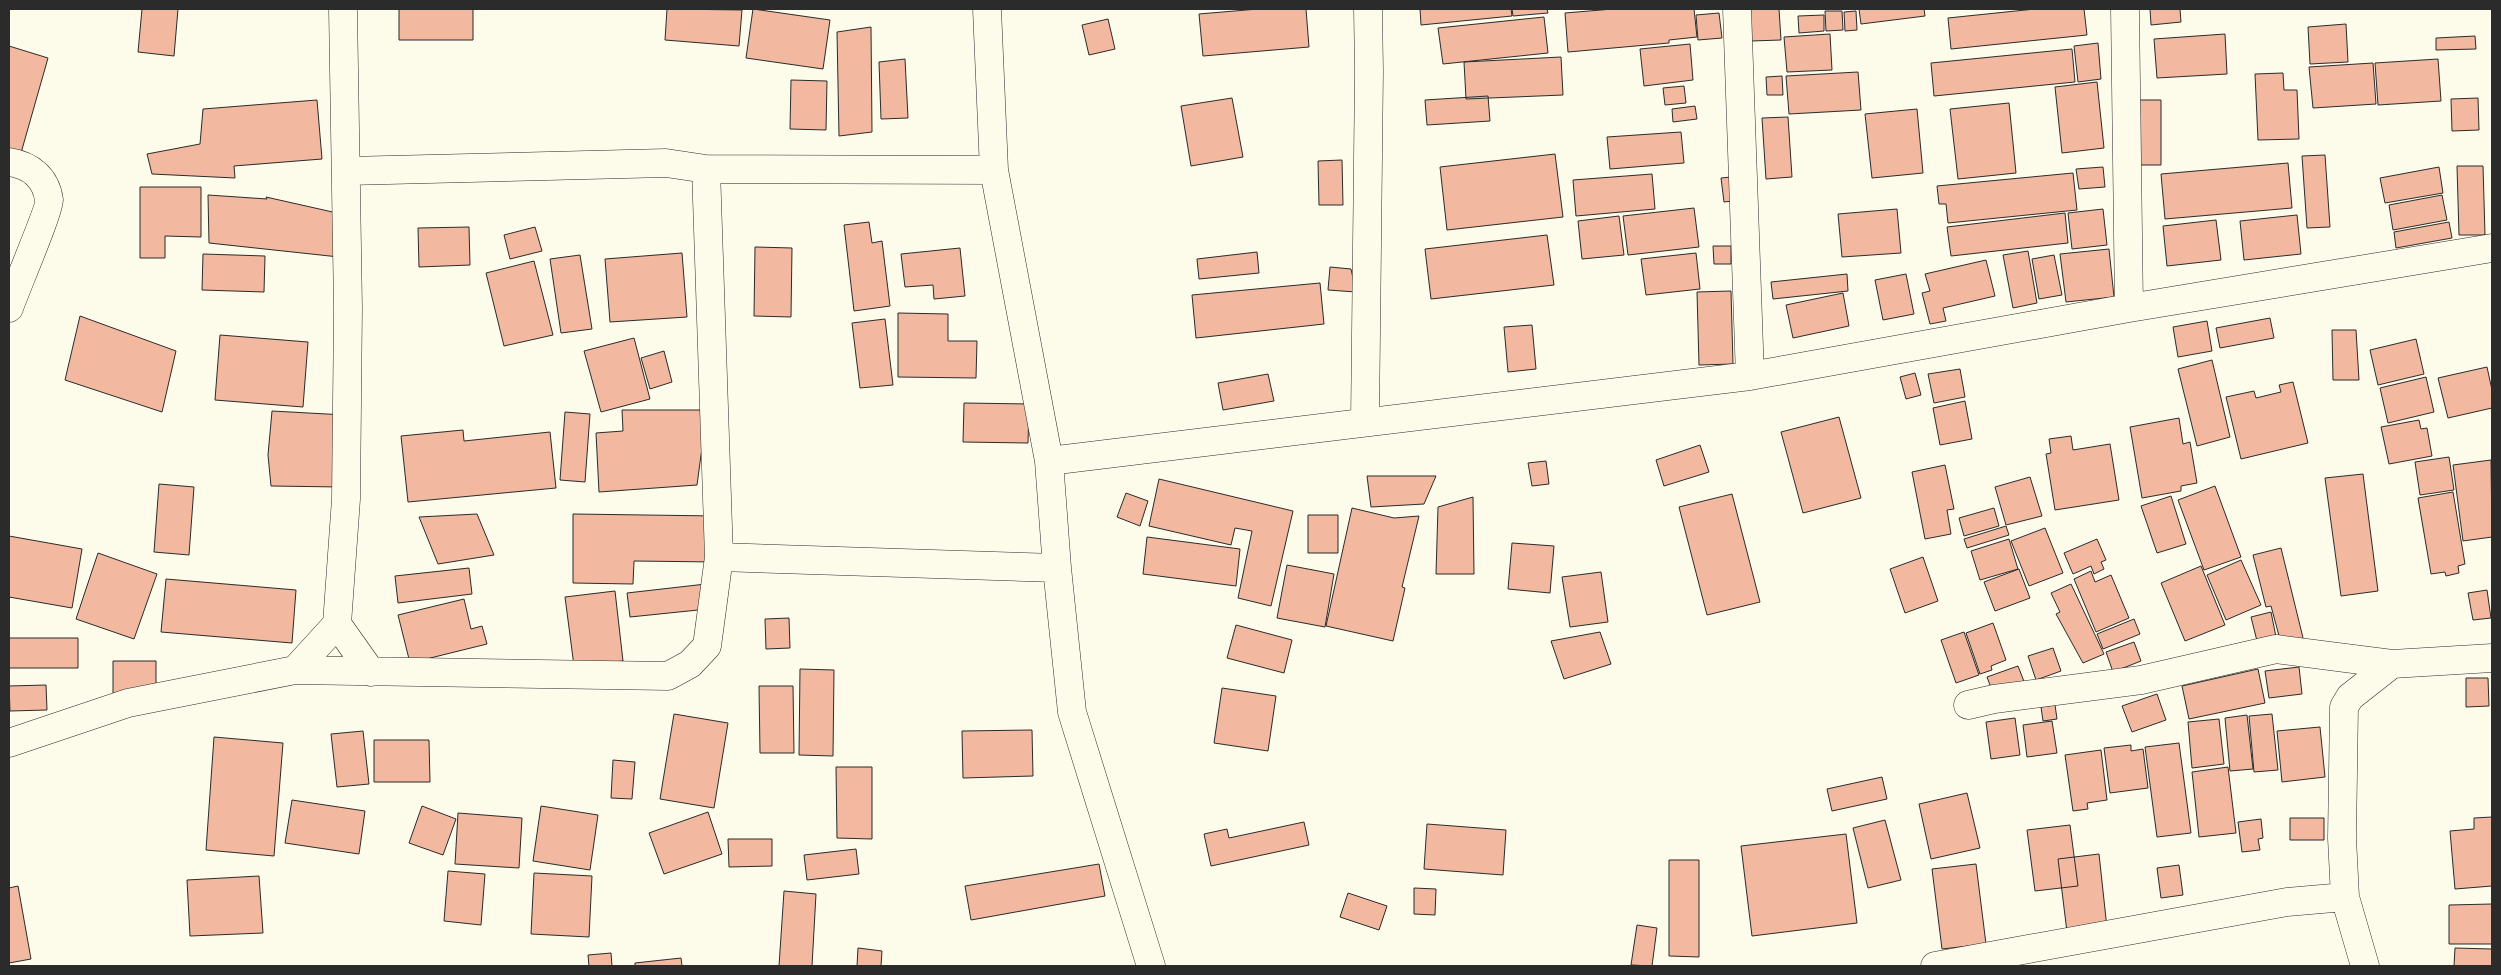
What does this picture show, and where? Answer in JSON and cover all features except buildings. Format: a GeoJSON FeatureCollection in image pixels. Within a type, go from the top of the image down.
{"type":"FeatureCollection","features":[{"type":"Feature","properties":{"kind":"street"},"geometry":{"type":"LineString","coordinates":[[295,670],[337,624],[346,499],[347,171],[343,9]]}},
{"type":"Feature","properties":{"kind":"street"},"geometry":{"type":"LineString","coordinates":[[987,9],[994,170],[1049,461],[1057,568],[1072,712],[1151,966]]}},
{"type":"Feature","properties":{"kind":"street"},"geometry":{"type":"LineString","coordinates":[[1365,421],[1368,9]]}},
{"type":"Feature","properties":{"kind":"street"},"geometry":{"type":"LineString","coordinates":[[1737,9],[1750,376]]}},
{"type":"Feature","properties":{"kind":"street"},"geometry":{"type":"LineString","coordinates":[[2125,9],[2129,308]]}},
{"type":"Feature","properties":{"kind":"street"},"geometry":{"type":"LineString","coordinates":[[9,162],[22,164],[42,179],[50,202],[9,308]]}},
{"type":"Feature","properties":{"kind":"street"},"geometry":{"type":"LineString","coordinates":[[347,171],[666,163],[706,168],[994,170]]}},
{"type":"Feature","properties":{"kind":"street"},"geometry":{"type":"LineString","coordinates":[[9,743],[128,703],[295,670],[668,676],[690,664],[707,646],[718,557],[706,168]]}},
{"type":"Feature","properties":{"kind":"street"},"geometry":{"type":"LineString","coordinates":[[1049,461],[1365,421],[1750,376],[2129,308],[2492,248]]}},
{"type":"Feature","properties":{"kind":"street"},"geometry":{"type":"LineString","coordinates":[[718,557],[1057,568]]}},
{"type":"Feature","properties":{"kind":"street"},"geometry":{"type":"LineString","coordinates":[[337,624],[371,672]]}},
{"type":"Feature","properties":{"kind":"street"},"geometry":{"type":"LineString","coordinates":[[1968,705],[2141,680],[2276,649],[2392,664],[2492,658]]}},
{"type":"Feature","properties":{"kind":"street"},"geometry":{"type":"LineString","coordinates":[[2365,966],[2345,897],[2342,838],[2344,707],[2350,697],[2392,664]]}},
{"type":"Feature","properties":{"kind":"street"},"geometry":{"type":"LineString","coordinates":[[1935,966],[2287,902],[2345,897]]}}]}
